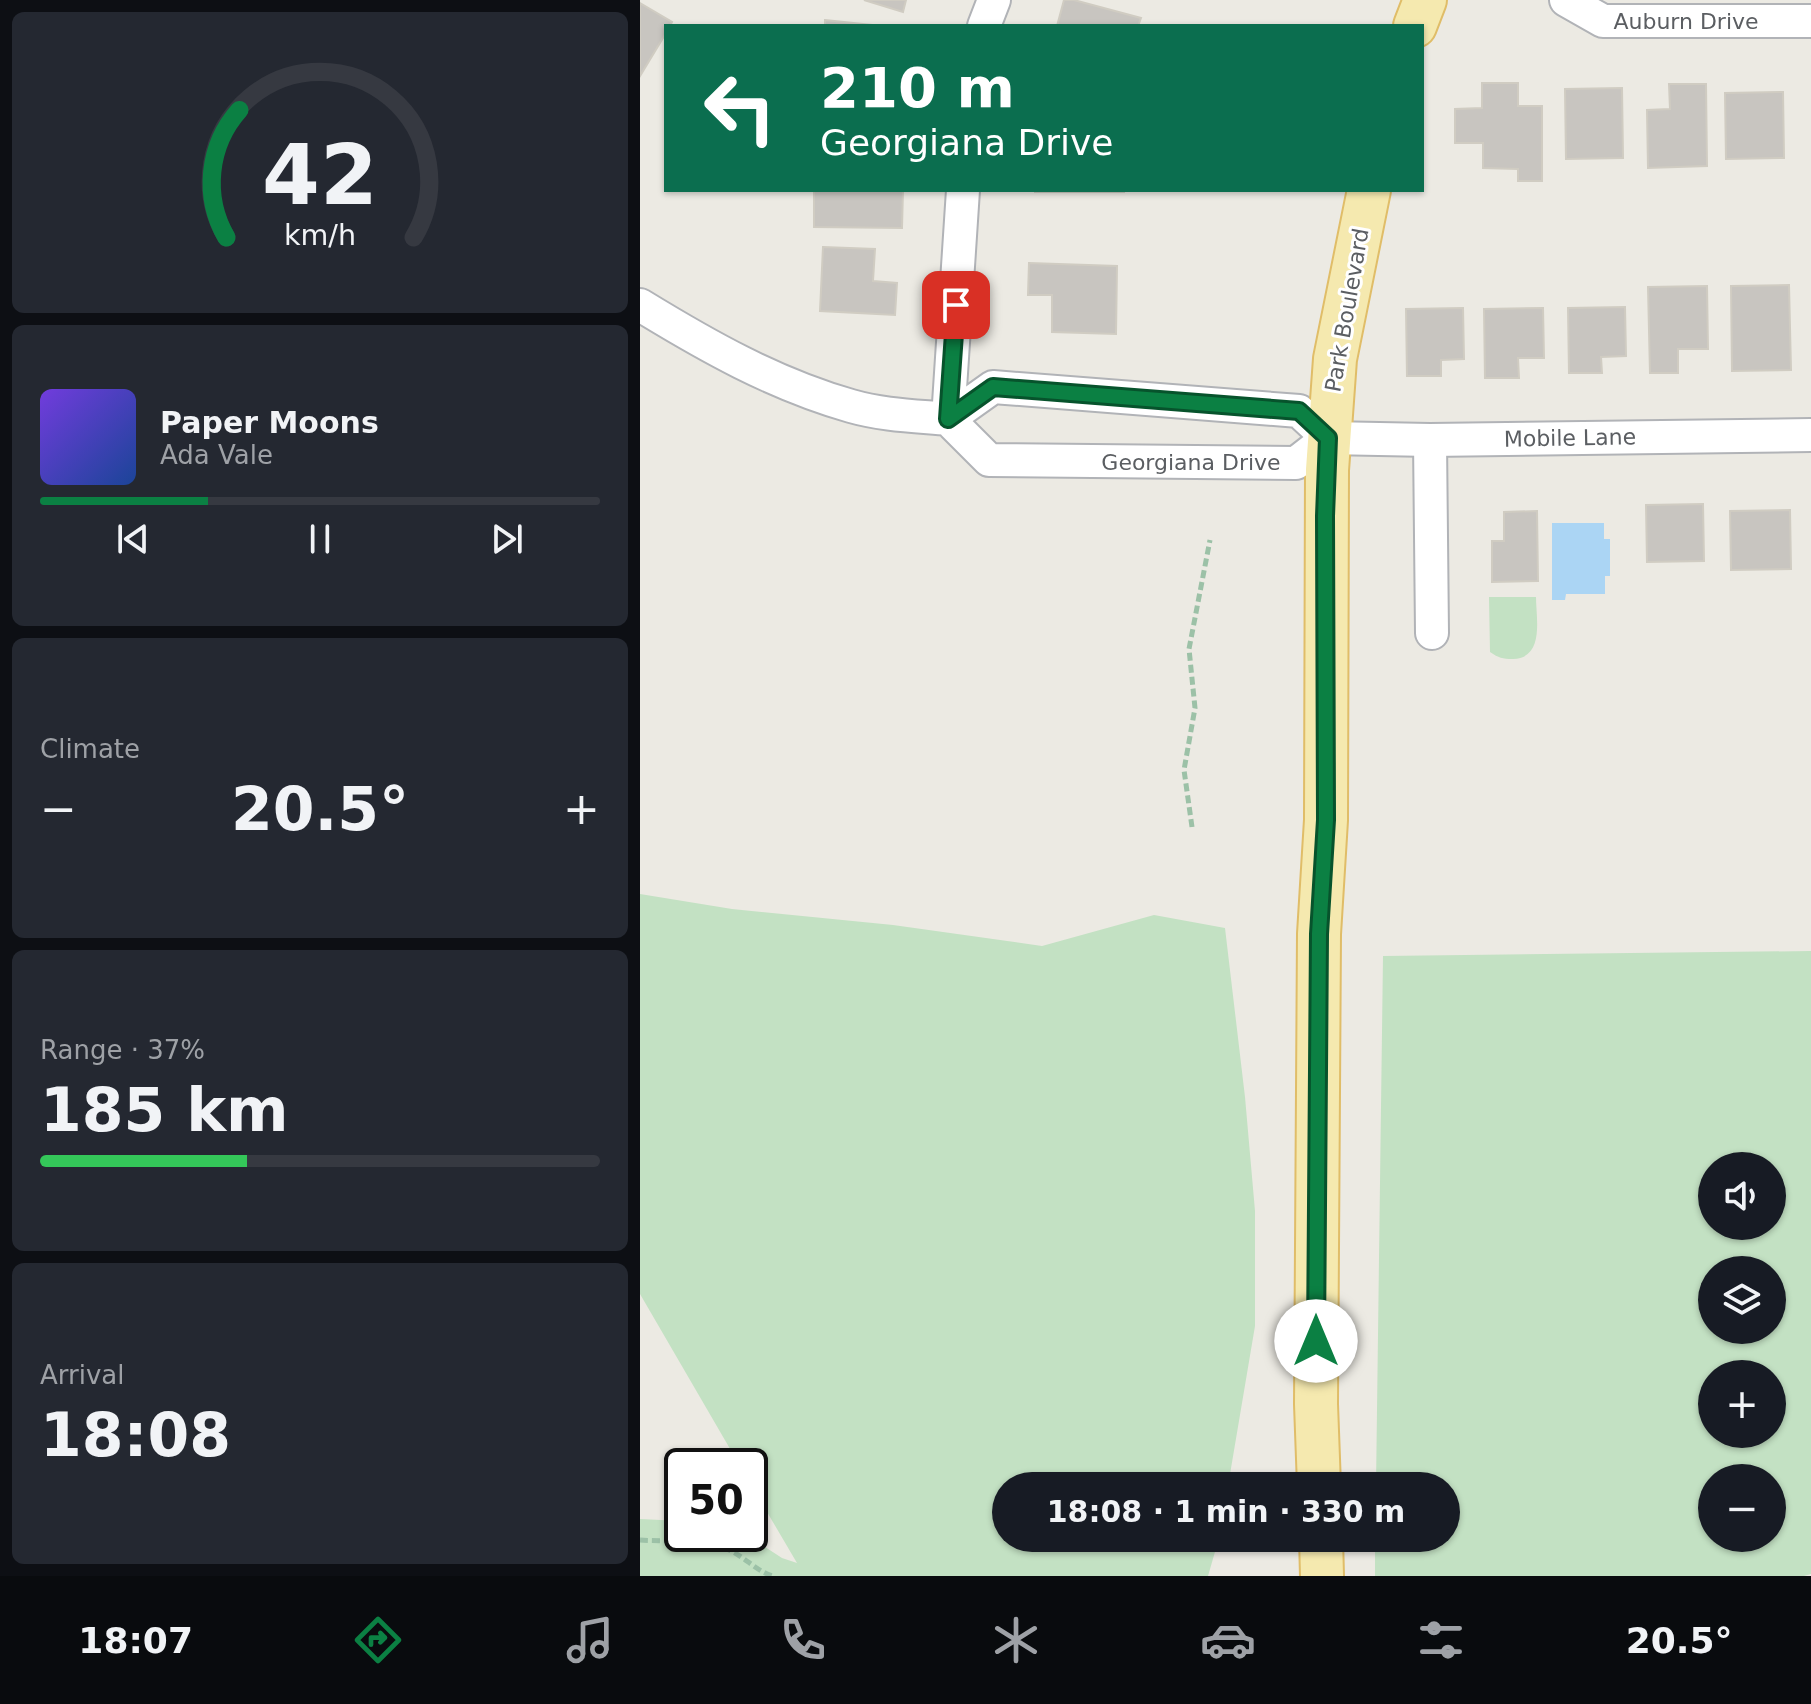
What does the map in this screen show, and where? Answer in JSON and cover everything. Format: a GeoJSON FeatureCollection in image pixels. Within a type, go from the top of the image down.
{"type":"FeatureCollection","features":[{"type":"Feature","properties":{"kind":"main road"},"geometry":{"type":"LineString","coordinates":[[1416,24],[1425,0]]}},
{"type":"Feature","properties":{"kind":"main road","name":"Park Boulevard"},"geometry":{"type":"LineString","coordinates":[[1318,1472],[1316,1404],[1319,934],[1326,820],[1325,516],[1328,438],[1337,346],[1369,192]]}},
{"type":"Feature","properties":{"kind":"main road"},"geometry":{"type":"LineString","coordinates":[[1321,1552],[1322,1576]]}},
{"type":"Feature","properties":{"kind":"street"},"geometry":{"type":"LineString","coordinates":[[985,24],[994,0]]}},
{"type":"Feature","properties":{"kind":"street","name":"Auburn Drive"},"geometry":{"type":"LineString","coordinates":[[1566,0],[1603,21],[1811,21]]}},
{"type":"Feature","properties":{"kind":"street"},"geometry":{"type":"LineString","coordinates":[[948,419],[963,192]]}},
{"type":"Feature","properties":{"kind":"street"},"geometry":{"type":"LineString","coordinates":[[640,305],[750,369],[853,406],[897,415],[948,419],[993,387],[1299,411],[1328,438]]}},
{"type":"Feature","properties":{"kind":"street","name":"Georgiana Drive"},"geometry":{"type":"LineString","coordinates":[[948,419],[989,460],[1296,463],[1328,438]]}},
{"type":"Feature","properties":{"kind":"street","name":"Mobile Lane"},"geometry":{"type":"LineString","coordinates":[[1328,438],[1430,440],[1811,435]]}},
{"type":"Feature","properties":{"kind":"street"},"geometry":{"type":"LineString","coordinates":[[1430,440],[1432,633]]}},
{"type":"Feature","properties":{"kind":"path"},"geometry":{"type":"LineString","coordinates":[[1192,827],[1184,770],[1195,708],[1189,649],[1210,540]]}},
{"type":"Feature","properties":{"kind":"path"},"geometry":{"type":"LineString","coordinates":[[640,1540],[698,1542],[729,1550],[759,1573],[773,1576]]}},
{"type":"Feature","properties":{"kind":"green space"},"geometry":{"type":"Polygon","coordinates":[[[1489,597],[1536,597],[1536,636],[1530,652],[1523,657],[1503,658],[1490,652],[1489,597]]]}},
{"type":"Feature","properties":{"kind":"green space"},"geometry":{"type":"Polygon","coordinates":[[[640,894],[732,909],[893,925],[1042,946],[1154,915],[1225,928],[1255,1211],[1255,1326],[1230,1472],[992,1472],[992,1552],[1215,1552],[1208,1576],[640,1576],[640,1519],[664,1520],[664,1552],[768,1552],[768,1549],[797,1563],[768,1514],[768,1448],[730,1448],[640,1294],[640,894]]]}},
{"type":"Feature","properties":{"kind":"green space"},"geometry":{"type":"Polygon","coordinates":[[[1811,951],[1811,1574],[1375,1576],[1375,1552],[1460,1552],[1460,1472],[1376,1472],[1383,956],[1811,951]]]}},
{"type":"Feature","properties":{"kind":"water"},"geometry":{"type":"Polygon","coordinates":[[[1552,523],[1604,523],[1604,539],[1610,539],[1610,576],[1605,576],[1605,594],[1566,594],[1565,600],[1552,600],[1552,523]]]}},
{"type":"Feature","properties":{"kind":"building"},"geometry":{"type":"Polygon","coordinates":[[[864,0],[906,0],[903,12],[864,0]]]}},
{"type":"Feature","properties":{"kind":"building"},"geometry":{"type":"Polygon","coordinates":[[[1064,0],[1141,18],[1139,24],[1058,24],[1064,0]]]}},
{"type":"Feature","properties":{"kind":"building"},"geometry":{"type":"Polygon","coordinates":[[[640,3],[672,22],[664,24],[664,36],[640,76],[640,3]]]}},
{"type":"Feature","properties":{"kind":"building"},"geometry":{"type":"Polygon","coordinates":[[[825,20],[863,24],[825,24],[825,20]]]}},
{"type":"Feature","properties":{"kind":"building"},"geometry":{"type":"Polygon","coordinates":[[[1482,83],[1518,83],[1518,106],[1542,106],[1542,181],[1518,181],[1518,169],[1483,168],[1483,143],[1455,143],[1455,109],[1482,108],[1482,83]]]}},
{"type":"Feature","properties":{"kind":"building"},"geometry":{"type":"Polygon","coordinates":[[[1669,84],[1706,84],[1707,166],[1648,168],[1647,110],[1670,109],[1669,84]]]}},
{"type":"Feature","properties":{"kind":"building"},"geometry":{"type":"Polygon","coordinates":[[[1622,88],[1623,158],[1566,159],[1565,89],[1622,88]]]}},
{"type":"Feature","properties":{"kind":"building"},"geometry":{"type":"Polygon","coordinates":[[[1783,92],[1784,158],[1726,159],[1725,93],[1783,92]]]}},
{"type":"Feature","properties":{"kind":"building"},"geometry":{"type":"Polygon","coordinates":[[[814,192],[903,192],[902,228],[814,227],[814,192]]]}},
{"type":"Feature","properties":{"kind":"building"},"geometry":{"type":"Polygon","coordinates":[[[823,247],[875,249],[873,281],[897,283],[895,315],[820,311],[823,247]]]}},
{"type":"Feature","properties":{"kind":"building"},"geometry":{"type":"Polygon","coordinates":[[[1029,263],[1117,266],[1116,334],[1052,332],[1052,295],[1028,295],[1029,263]]]}},
{"type":"Feature","properties":{"kind":"building"},"geometry":{"type":"Polygon","coordinates":[[[1789,285],[1791,370],[1732,371],[1731,286],[1789,285]]]}},
{"type":"Feature","properties":{"kind":"building"},"geometry":{"type":"Polygon","coordinates":[[[1707,286],[1708,349],[1678,349],[1678,373],[1650,373],[1648,287],[1707,286]]]}},
{"type":"Feature","properties":{"kind":"building"},"geometry":{"type":"Polygon","coordinates":[[[1625,307],[1626,356],[1601,357],[1602,373],[1569,373],[1568,308],[1625,307]]]}},
{"type":"Feature","properties":{"kind":"building"},"geometry":{"type":"Polygon","coordinates":[[[1463,308],[1464,359],[1441,360],[1441,376],[1407,376],[1406,309],[1463,308]]]}},
{"type":"Feature","properties":{"kind":"building"},"geometry":{"type":"Polygon","coordinates":[[[1543,308],[1544,358],[1518,358],[1519,378],[1485,378],[1484,309],[1543,308]]]}},
{"type":"Feature","properties":{"kind":"building"},"geometry":{"type":"Polygon","coordinates":[[[1703,504],[1704,561],[1647,562],[1646,505],[1703,504]]]}},
{"type":"Feature","properties":{"kind":"building"},"geometry":{"type":"Polygon","coordinates":[[[1790,510],[1791,569],[1731,570],[1730,511],[1790,510]]]}},
{"type":"Feature","properties":{"kind":"building"},"geometry":{"type":"Polygon","coordinates":[[[1537,511],[1538,581],[1492,582],[1492,541],[1504,541],[1504,512],[1537,511]]]}},
{"type":"Feature","properties":{"kind":"route"},"geometry":{"type":"LineString","coordinates":[[956,305],[948,419],[993,387],[1299,411],[1328,438],[1325,516],[1326,820],[1319,934],[1316,1341]]}}]}
